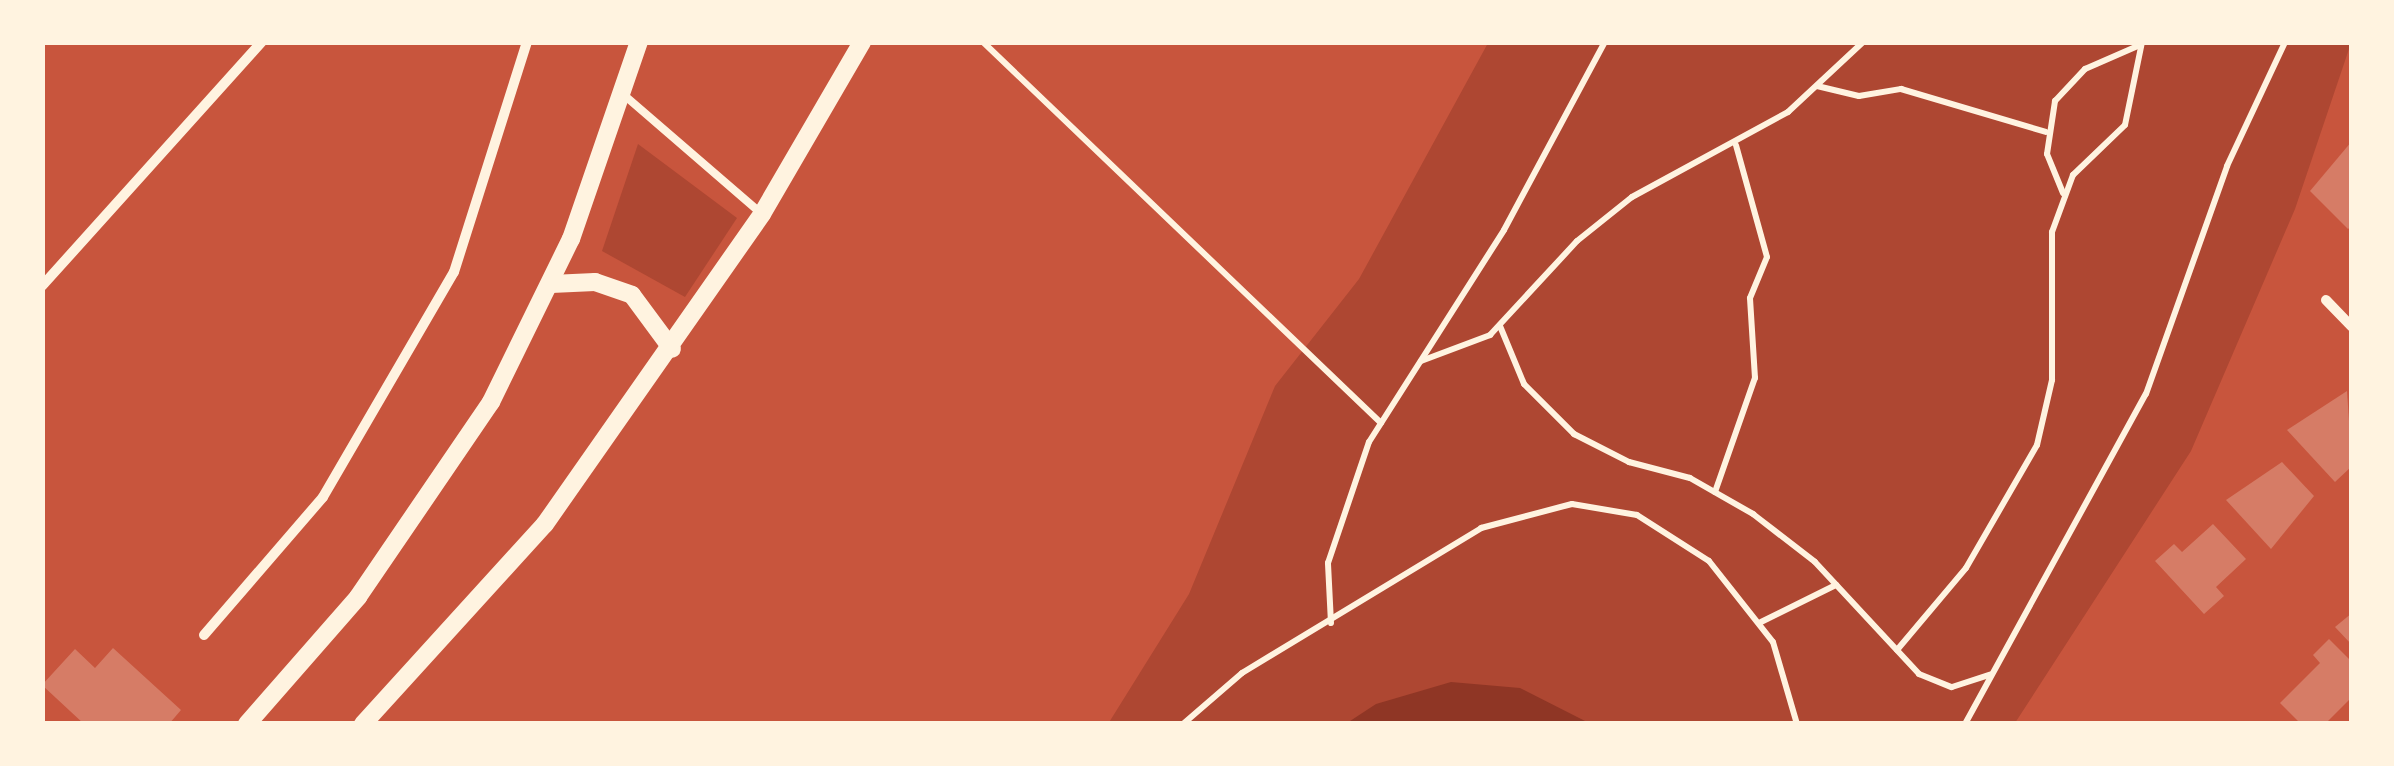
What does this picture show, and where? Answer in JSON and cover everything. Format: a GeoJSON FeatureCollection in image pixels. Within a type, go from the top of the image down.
{"type":"FeatureCollection","features":[{"type":"Feature","properties":{"kind":"street"},"geometry":{"type":"LineString","coordinates":[[42,286],[262,42]]}},
{"type":"Feature","properties":{"kind":"street"},"geometry":{"type":"LineString","coordinates":[[204,635],[323,498],[454,272],[527,42]]}},
{"type":"Feature","properties":{"kind":"street"},"geometry":{"type":"LineString","coordinates":[[247,724],[410,527],[492,402],[551,284],[624,95],[638,42]]}},
{"type":"Feature","properties":{"kind":"street"},"geometry":{"type":"LineString","coordinates":[[363,724],[544,524],[672,349],[762,214],[862,42]]}},
{"type":"Feature","properties":{"kind":"street"},"geometry":{"type":"LineString","coordinates":[[551,284],[595,282],[632,295],[672,349]]}},
{"type":"Feature","properties":{"kind":"street"},"geometry":{"type":"LineString","coordinates":[[2326,300],[2352,328]]}},
{"type":"Feature","properties":{"kind":"lane"},"geometry":{"type":"LineString","coordinates":[[624,95],[762,214]]}},
{"type":"Feature","properties":{"kind":"path"},"geometry":{"type":"LineString","coordinates":[[983,42],[1381,423]]}},
{"type":"Feature","properties":{"kind":"path"},"geometry":{"type":"LineString","coordinates":[[1330,623],[1328,563],[1341,509],[1381,423],[1421,361],[1605,42]]}},
{"type":"Feature","properties":{"kind":"path"},"geometry":{"type":"LineString","coordinates":[[1421,361],[1500,326],[1577,241],[1632,197],[1736,145],[1816,86],[1864,42]]}},
{"type":"Feature","properties":{"kind":"path"},"geometry":{"type":"LineString","coordinates":[[1965,724],[2146,394],[2227,166],[2284,42]]}},
{"type":"Feature","properties":{"kind":"path"},"geometry":{"type":"LineString","coordinates":[[1897,650],[1966,568],[2037,445],[2052,380],[2052,232],[2063,192],[2126,126],[2142,44]]}},
{"type":"Feature","properties":{"kind":"path"},"geometry":{"type":"LineString","coordinates":[[2063,192],[2046,132],[2068,82],[2142,44]]}},
{"type":"Feature","properties":{"kind":"path"},"geometry":{"type":"LineString","coordinates":[[1816,86],[1859,96],[1901,89],[2046,132]]}},
{"type":"Feature","properties":{"kind":"path"},"geometry":{"type":"LineString","coordinates":[[1714,492],[1755,378],[1750,298],[1766,258],[1736,145]]}},
{"type":"Feature","properties":{"kind":"path"},"geometry":{"type":"LineString","coordinates":[[1500,326],[1524,384],[1574,434],[1714,492],[1836,585],[1897,650],[1937,684],[1992,675]]}},
{"type":"Feature","properties":{"kind":"path"},"geometry":{"type":"LineString","coordinates":[[1184,724],[1242,673],[1507,514],[1572,504],[1664,530],[1709,560],[1760,622],[1797,724]]}},
{"type":"Feature","properties":{"kind":"path"},"geometry":{"type":"LineString","coordinates":[[1760,622],[1836,585]]}},
{"type":"Feature","properties":{"kind":"shaded area"},"geometry":{"type":"Polygon","coordinates":[[[1488,43],[2351,43],[2295,209],[2191,451],[2015,723],[1108,724],[1189,594],[1275,386],[1359,279],[1488,43]]]}},
{"type":"Feature","properties":{"kind":"shaded area"},"geometry":{"type":"Polygon","coordinates":[[[638,144],[737,218],[685,297],[602,251],[638,144]]]}},
{"type":"Feature","properties":{"kind":"shaded area"},"geometry":{"type":"Polygon","coordinates":[[[1451,682],[1520,688],[1589,723],[1347,723],[1376,704],[1451,682]]]}},
{"type":"Feature","properties":{"kind":"building"},"geometry":{"type":"Polygon","coordinates":[[[2352,141],[2352,226],[2348,229],[2310,191],[2352,141]]]}},
{"type":"Feature","properties":{"kind":"building"},"geometry":{"type":"Polygon","coordinates":[[[2347,391],[2352,466],[2335,482],[2287,430],[2347,391]]]}},
{"type":"Feature","properties":{"kind":"building"},"geometry":{"type":"Polygon","coordinates":[[[2282,462],[2314,496],[2271,549],[2226,500],[2282,462]]]}},
{"type":"Feature","properties":{"kind":"building"},"geometry":{"type":"Polygon","coordinates":[[[2213,524],[2246,559],[2216,587],[2224,596],[2204,614],[2155,561],[2174,544],[2182,552],[2213,524]]]}},
{"type":"Feature","properties":{"kind":"building"},"geometry":{"type":"Polygon","coordinates":[[[2352,613],[2352,645],[2335,627],[2352,613]]]}},
{"type":"Feature","properties":{"kind":"building"},"geometry":{"type":"Polygon","coordinates":[[[2329,639],[2352,662],[2352,697],[2325,724],[2301,724],[2280,703],[2320,663],[2313,655],[2329,639]]]}},
{"type":"Feature","properties":{"kind":"building"},"geometry":{"type":"Polygon","coordinates":[[[113,648],[181,710],[169,724],[84,724],[42,685],[75,649],[95,668],[113,648]]]}}]}
